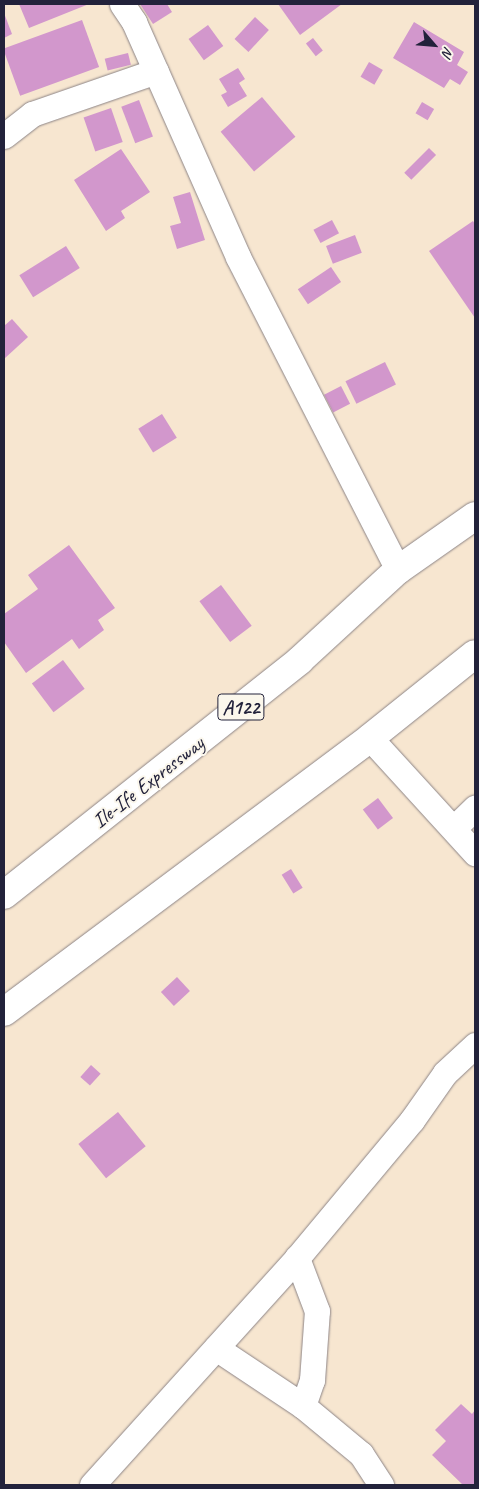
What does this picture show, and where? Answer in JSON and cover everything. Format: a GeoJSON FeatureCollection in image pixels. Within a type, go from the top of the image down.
{"type":"FeatureCollection","features":[{"type":"Feature","properties":{"kind":"highway","name":"Ile-Ife Expressway"},"geometry":{"type":"LineString","coordinates":[[4,895],[300,660],[398,570],[475,516]]}},
{"type":"Feature","properties":{"kind":"highway"},"geometry":{"type":"LineString","coordinates":[[4,1012],[370,738],[475,654]]}},
{"type":"Feature","properties":{"kind":"street"},"geometry":{"type":"LineString","coordinates":[[122,4],[156,71],[238,258],[398,570]]}},
{"type":"Feature","properties":{"kind":"street"},"geometry":{"type":"LineString","coordinates":[[4,136],[32,114],[156,71]]}},
{"type":"Feature","properties":{"kind":"street"},"geometry":{"type":"LineString","coordinates":[[370,738],[454,827],[475,854]]}},
{"type":"Feature","properties":{"kind":"street"},"geometry":{"type":"LineString","coordinates":[[454,827],[475,808]]}},
{"type":"Feature","properties":{"kind":"street"},"geometry":{"type":"LineString","coordinates":[[92,1485],[297,1258],[412,1120],[445,1073],[475,1045]]}},
{"type":"Feature","properties":{"kind":"street"},"geometry":{"type":"LineString","coordinates":[[297,1258],[317,1311],[312,1380],[303,1406]]}},
{"type":"Feature","properties":{"kind":"street"},"geometry":{"type":"LineString","coordinates":[[216,1348],[303,1406],[362,1454],[381,1485]]}},
{"type":"Feature","properties":{"kind":"building"},"geometry":{"type":"Polygon","coordinates":[[[19,4],[89,4],[29,28],[19,4]]]}},
{"type":"Feature","properties":{"kind":"building"},"geometry":{"type":"Polygon","coordinates":[[[140,4],[167,4],[172,12],[153,24],[140,4]]]}},
{"type":"Feature","properties":{"kind":"building"},"geometry":{"type":"Polygon","coordinates":[[[278,4],[342,4],[300,35],[278,4]]]}},
{"type":"Feature","properties":{"kind":"building"},"geometry":{"type":"Polygon","coordinates":[[[4,13],[12,34],[4,38],[4,13]]]}},
{"type":"Feature","properties":{"kind":"building"},"geometry":{"type":"Polygon","coordinates":[[[255,17],[269,30],[248,52],[235,39],[255,17]]]}},
{"type":"Feature","properties":{"kind":"building"},"geometry":{"type":"Polygon","coordinates":[[[82,20],[99,67],[20,96],[4,48],[82,20]]]}},
{"type":"Feature","properties":{"kind":"building"},"geometry":{"type":"Polygon","coordinates":[[[414,22],[464,52],[457,65],[468,72],[460,85],[450,79],[444,88],[393,58],[414,22]]]}},
{"type":"Feature","properties":{"kind":"building"},"geometry":{"type":"Polygon","coordinates":[[[208,25],[223,46],[204,60],[189,39],[208,25]]]}},
{"type":"Feature","properties":{"kind":"building"},"geometry":{"type":"Polygon","coordinates":[[[313,38],[323,51],[316,56],[306,44],[313,38]]]}},
{"type":"Feature","properties":{"kind":"building"},"geometry":{"type":"Polygon","coordinates":[[[128,53],[131,65],[108,70],[105,59],[128,53]]]}},
{"type":"Feature","properties":{"kind":"building"},"geometry":{"type":"Polygon","coordinates":[[[369,62],[383,70],[374,85],[360,77],[369,62]]]}},
{"type":"Feature","properties":{"kind":"building"},"geometry":{"type":"Polygon","coordinates":[[[238,68],[245,79],[239,83],[247,96],[228,107],[221,95],[227,92],[219,79],[238,68]]]}},
{"type":"Feature","properties":{"kind":"building"},"geometry":{"type":"Polygon","coordinates":[[[262,97],[295,137],[254,172],[221,132],[262,97]]]}},
{"type":"Feature","properties":{"kind":"building"},"geometry":{"type":"Polygon","coordinates":[[[139,100],[153,136],[135,143],[121,107],[139,100]]]}},
{"type":"Feature","properties":{"kind":"building"},"geometry":{"type":"Polygon","coordinates":[[[422,102],[434,109],[428,120],[416,113],[422,102]]]}},
{"type":"Feature","properties":{"kind":"building"},"geometry":{"type":"Polygon","coordinates":[[[111,108],[123,142],[95,151],[84,117],[111,108]]]}},
{"type":"Feature","properties":{"kind":"building"},"geometry":{"type":"Polygon","coordinates":[[[429,148],[436,155],[411,180],[404,173],[429,148]]]}},
{"type":"Feature","properties":{"kind":"building"},"geometry":{"type":"Polygon","coordinates":[[[121,149],[150,192],[121,211],[125,218],[106,231],[74,180],[121,149]]]}},
{"type":"Feature","properties":{"kind":"building"},"geometry":{"type":"Polygon","coordinates":[[[190,192],[205,240],[177,249],[170,226],[181,223],[173,197],[190,192]]]}},
{"type":"Feature","properties":{"kind":"building"},"geometry":{"type":"Polygon","coordinates":[[[332,220],[339,233],[321,243],[313,230],[332,220]]]}},
{"type":"Feature","properties":{"kind":"building"},"geometry":{"type":"Polygon","coordinates":[[[473,221],[475,224],[475,318],[429,251],[473,221]]]}},
{"type":"Feature","properties":{"kind":"building"},"geometry":{"type":"Polygon","coordinates":[[[355,235],[362,253],[333,264],[326,246],[355,235]]]}},
{"type":"Feature","properties":{"kind":"building"},"geometry":{"type":"Polygon","coordinates":[[[66,246],[80,268],[33,297],[19,275],[66,246]]]}},
{"type":"Feature","properties":{"kind":"building"},"geometry":{"type":"Polygon","coordinates":[[[331,267],[341,282],[308,304],[298,289],[331,267]]]}},
{"type":"Feature","properties":{"kind":"building"},"geometry":{"type":"Polygon","coordinates":[[[12,319],[28,337],[4,359],[4,326],[12,319]]]}},
{"type":"Feature","properties":{"kind":"building"},"geometry":{"type":"Polygon","coordinates":[[[385,362],[396,384],[356,404],[345,381],[385,362]]]}},
{"type":"Feature","properties":{"kind":"building"},"geometry":{"type":"Polygon","coordinates":[[[341,386],[350,404],[333,412],[324,395],[341,386]]]}},
{"type":"Feature","properties":{"kind":"building"},"geometry":{"type":"Polygon","coordinates":[[[162,414],[177,438],[153,453],[138,429],[162,414]]]}},
{"type":"Feature","properties":{"kind":"building"},"geometry":{"type":"Polygon","coordinates":[[[69,545],[115,608],[98,620],[104,630],[79,649],[72,639],[26,673],[4,642],[4,614],[38,589],[28,575],[69,545]]]}},
{"type":"Feature","properties":{"kind":"building"},"geometry":{"type":"Polygon","coordinates":[[[221,585],[252,626],[230,642],[199,601],[221,585]]]}},
{"type":"Feature","properties":{"kind":"building"},"geometry":{"type":"Polygon","coordinates":[[[63,660],[85,689],[54,712],[32,683],[63,660]]]}},
{"type":"Feature","properties":{"kind":"building"},"geometry":{"type":"Polygon","coordinates":[[[378,798],[393,818],[378,829],[363,809],[378,798]]]}},
{"type":"Feature","properties":{"kind":"building"},"geometry":{"type":"Polygon","coordinates":[[[291,869],[303,888],[293,893],[282,875],[291,869]]]}},
{"type":"Feature","properties":{"kind":"building"},"geometry":{"type":"Polygon","coordinates":[[[177,977],[190,991],[174,1006],[161,992],[177,977]]]}},
{"type":"Feature","properties":{"kind":"building"},"geometry":{"type":"Polygon","coordinates":[[[91,1065],[101,1074],[90,1086],[80,1077],[91,1065]]]}},
{"type":"Feature","properties":{"kind":"building"},"geometry":{"type":"Polygon","coordinates":[[[118,1112],[146,1146],[106,1178],[78,1144],[118,1112]]]}},
{"type":"Feature","properties":{"kind":"building"},"geometry":{"type":"Polygon","coordinates":[[[461,1404],[472,1414],[475,1410],[475,1485],[463,1485],[432,1455],[446,1441],[435,1430],[461,1404]]]}}]}
